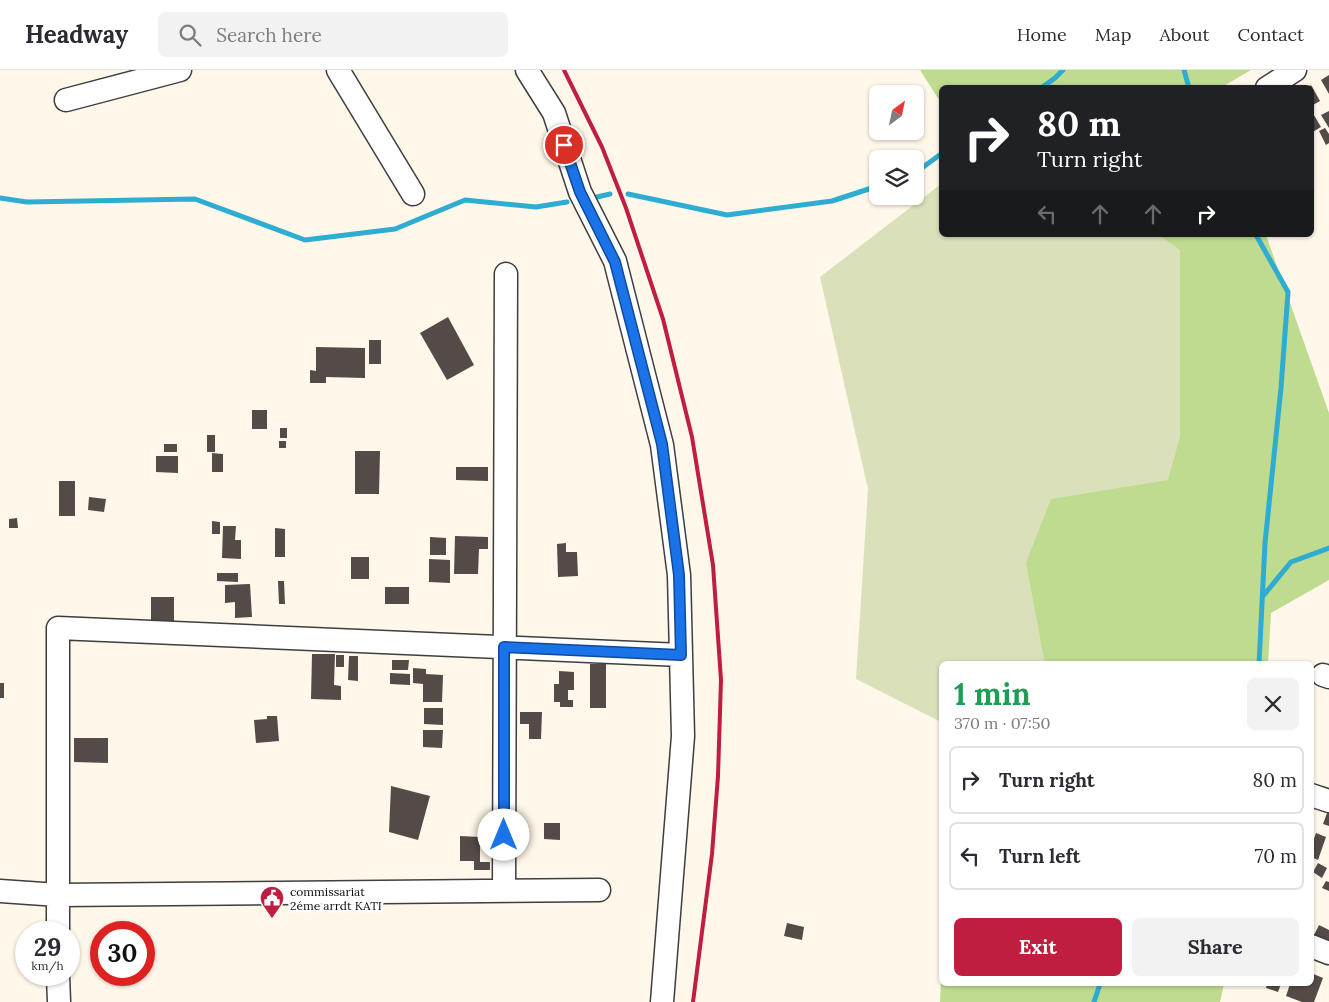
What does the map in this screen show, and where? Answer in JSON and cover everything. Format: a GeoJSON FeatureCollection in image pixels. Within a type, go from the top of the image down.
{"type":"FeatureCollection","features":[{"type":"Feature","properties":{"kind":"street"},"geometry":{"type":"LineString","coordinates":[[66,100],[180,70]]}},
{"type":"Feature","properties":{"kind":"street"},"geometry":{"type":"LineString","coordinates":[[338,70],[414,194]]}},
{"type":"Feature","properties":{"kind":"street"},"geometry":{"type":"LineString","coordinates":[[527,70],[554,113],[580,192],[615,262],[662,444],[679,575],[682,736],[662,1002]]}},
{"type":"Feature","properties":{"kind":"street"},"geometry":{"type":"LineString","coordinates":[[1272,85],[1296,70]]}},
{"type":"Feature","properties":{"kind":"street"},"geometry":{"type":"LineString","coordinates":[[504,891],[506,274]]}},
{"type":"Feature","properties":{"kind":"street"},"geometry":{"type":"LineString","coordinates":[[58,921],[58,628],[681,655]]}},
{"type":"Feature","properties":{"kind":"street"},"geometry":{"type":"LineString","coordinates":[[1314,796],[1329,802]]}},
{"type":"Feature","properties":{"kind":"street"},"geometry":{"type":"LineString","coordinates":[[0,891],[58,895],[599,890]]}},
{"type":"Feature","properties":{"kind":"street"},"geometry":{"type":"LineString","coordinates":[[1314,947],[1329,953]]}},
{"type":"Feature","properties":{"kind":"street"},"geometry":{"type":"LineString","coordinates":[[58,986],[58,1002]]}},
{"type":"Feature","properties":{"kind":"green space"},"geometry":{"type":"Polygon","coordinates":[[[920,70],[1251,70],[1225,85],[939,85],[939,100],[920,70]]]}},
{"type":"Feature","properties":{"kind":"green space"},"geometry":{"type":"Polygon","coordinates":[[[939,186],[939,237],[1162,237],[1180,250],[1180,437],[1168,480],[1051,499],[1026,563],[1044,661],[939,661],[939,721],[856,679],[868,489],[820,277],[914,205],[924,205],[924,197],[939,186]]]}},
{"type":"Feature","properties":{"kind":"green space"},"geometry":{"type":"Polygon","coordinates":[[[1026,237],[1267,237],[1329,413],[1329,580],[1271,613],[1268,661],[962,661],[1026,237]]]}},
{"type":"Feature","properties":{"kind":"green space"},"geometry":{"type":"Polygon","coordinates":[[[941,986],[1224,986],[1220,1002],[940,1002],[941,986]]]}},
{"type":"Feature","properties":{"kind":"building"},"geometry":{"type":"Polygon","coordinates":[[[1329,75],[1329,94],[1321,80],[1329,75]]]}},
{"type":"Feature","properties":{"kind":"building"},"geometry":{"type":"Polygon","coordinates":[[[1314,90],[1320,101],[1314,104],[1314,90]]]}},
{"type":"Feature","properties":{"kind":"building"},"geometry":{"type":"Polygon","coordinates":[[[1329,111],[1329,128],[1321,115],[1329,111]]]}},
{"type":"Feature","properties":{"kind":"building"},"geometry":{"type":"Polygon","coordinates":[[[1314,115],[1321,127],[1314,131],[1314,115]]]}},
{"type":"Feature","properties":{"kind":"building"},"geometry":{"type":"Polygon","coordinates":[[[1325,128],[1329,134],[1329,143],[1326,145],[1319,131],[1325,128]]]}},
{"type":"Feature","properties":{"kind":"building"},"geometry":{"type":"Polygon","coordinates":[[[448,317],[474,365],[447,380],[420,333],[448,317]]]}},
{"type":"Feature","properties":{"kind":"building"},"geometry":{"type":"Polygon","coordinates":[[[369,340],[381,340],[381,364],[369,364],[369,340]]]}},
{"type":"Feature","properties":{"kind":"building"},"geometry":{"type":"Polygon","coordinates":[[[316,347],[365,348],[365,378],[326,377],[326,383],[310,383],[310,370],[316,371],[316,347]]]}},
{"type":"Feature","properties":{"kind":"building"},"geometry":{"type":"Polygon","coordinates":[[[252,410],[267,410],[267,429],[252,429],[252,410]]]}},
{"type":"Feature","properties":{"kind":"building"},"geometry":{"type":"Polygon","coordinates":[[[280,428],[287,428],[287,438],[280,438],[280,428]]]}},
{"type":"Feature","properties":{"kind":"building"},"geometry":{"type":"Polygon","coordinates":[[[207,435],[215,435],[215,452],[207,452],[207,435]]]}},
{"type":"Feature","properties":{"kind":"building"},"geometry":{"type":"Polygon","coordinates":[[[279,441],[286,441],[286,448],[279,448],[279,441]]]}},
{"type":"Feature","properties":{"kind":"building"},"geometry":{"type":"Polygon","coordinates":[[[164,444],[177,444],[177,452],[164,452],[164,444]]]}},
{"type":"Feature","properties":{"kind":"building"},"geometry":{"type":"Polygon","coordinates":[[[355,451],[380,451],[379,494],[355,494],[355,451]]]}},
{"type":"Feature","properties":{"kind":"building"},"geometry":{"type":"Polygon","coordinates":[[[212,453],[223,454],[223,472],[212,472],[212,453]]]}},
{"type":"Feature","properties":{"kind":"building"},"geometry":{"type":"Polygon","coordinates":[[[156,456],[178,456],[178,473],[156,472],[156,456]]]}},
{"type":"Feature","properties":{"kind":"building"},"geometry":{"type":"Polygon","coordinates":[[[456,467],[488,467],[488,481],[456,480],[456,467]]]}},
{"type":"Feature","properties":{"kind":"building"},"geometry":{"type":"Polygon","coordinates":[[[59,481],[75,481],[75,516],[59,516],[59,481]]]}},
{"type":"Feature","properties":{"kind":"building"},"geometry":{"type":"Polygon","coordinates":[[[89,497],[106,499],[104,512],[88,510],[89,497]]]}},
{"type":"Feature","properties":{"kind":"building"},"geometry":{"type":"Polygon","coordinates":[[[17,518],[18,528],[9,528],[9,519],[17,518]]]}},
{"type":"Feature","properties":{"kind":"building"},"geometry":{"type":"Polygon","coordinates":[[[212,521],[220,522],[220,534],[212,534],[212,521]]]}},
{"type":"Feature","properties":{"kind":"building"},"geometry":{"type":"Polygon","coordinates":[[[223,526],[236,526],[235,540],[241,540],[241,559],[222,558],[223,526]]]}},
{"type":"Feature","properties":{"kind":"building"},"geometry":{"type":"Polygon","coordinates":[[[275,528],[285,529],[285,557],[275,557],[275,528]]]}},
{"type":"Feature","properties":{"kind":"building"},"geometry":{"type":"Polygon","coordinates":[[[455,536],[488,537],[488,549],[479,549],[478,574],[454,574],[455,536]]]}},
{"type":"Feature","properties":{"kind":"building"},"geometry":{"type":"Polygon","coordinates":[[[430,537],[446,538],[446,555],[430,555],[430,537]]]}},
{"type":"Feature","properties":{"kind":"building"},"geometry":{"type":"Polygon","coordinates":[[[566,543],[566,552],[577,552],[578,576],[558,577],[557,544],[566,543]]]}},
{"type":"Feature","properties":{"kind":"building"},"geometry":{"type":"Polygon","coordinates":[[[351,557],[369,557],[369,579],[351,579],[351,557]]]}},
{"type":"Feature","properties":{"kind":"building"},"geometry":{"type":"Polygon","coordinates":[[[429,559],[450,560],[450,583],[429,582],[429,559]]]}},
{"type":"Feature","properties":{"kind":"building"},"geometry":{"type":"Polygon","coordinates":[[[217,573],[238,573],[238,582],[217,581],[217,573]]]}},
{"type":"Feature","properties":{"kind":"building"},"geometry":{"type":"Polygon","coordinates":[[[278,581],[284,581],[285,604],[279,604],[278,581]]]}},
{"type":"Feature","properties":{"kind":"building"},"geometry":{"type":"Polygon","coordinates":[[[250,584],[252,617],[235,618],[235,602],[225,603],[225,585],[250,584]]]}},
{"type":"Feature","properties":{"kind":"building"},"geometry":{"type":"Polygon","coordinates":[[[385,587],[409,587],[409,604],[385,604],[385,587]]]}},
{"type":"Feature","properties":{"kind":"building"},"geometry":{"type":"Polygon","coordinates":[[[151,597],[174,597],[174,624],[151,623],[151,597]]]}},
{"type":"Feature","properties":{"kind":"building"},"geometry":{"type":"Polygon","coordinates":[[[312,654],[335,654],[334,685],[341,686],[341,700],[311,699],[312,654]]]}},
{"type":"Feature","properties":{"kind":"building"},"geometry":{"type":"Polygon","coordinates":[[[336,655],[344,655],[344,667],[336,667],[336,655]]]}},
{"type":"Feature","properties":{"kind":"building"},"geometry":{"type":"Polygon","coordinates":[[[349,656],[358,656],[358,681],[348,680],[349,656]]]}},
{"type":"Feature","properties":{"kind":"building"},"geometry":{"type":"Polygon","coordinates":[[[392,660],[409,660],[408,670],[392,670],[392,660]]]}},
{"type":"Feature","properties":{"kind":"building"},"geometry":{"type":"Polygon","coordinates":[[[590,664],[606,664],[606,708],[590,708],[590,664]]]}},
{"type":"Feature","properties":{"kind":"building"},"geometry":{"type":"Polygon","coordinates":[[[413,668],[426,669],[426,674],[443,675],[442,702],[423,702],[423,684],[413,683],[413,668]]]}},
{"type":"Feature","properties":{"kind":"building"},"geometry":{"type":"Polygon","coordinates":[[[559,671],[574,672],[574,690],[568,690],[568,700],[573,700],[573,707],[560,707],[560,702],[554,702],[554,684],[559,684],[559,671]]]}},
{"type":"Feature","properties":{"kind":"building"},"geometry":{"type":"Polygon","coordinates":[[[390,673],[410,674],[410,685],[390,684],[390,673]]]}},
{"type":"Feature","properties":{"kind":"building"},"geometry":{"type":"Polygon","coordinates":[[[0,683],[4,683],[4,698],[0,698],[0,683]]]}},
{"type":"Feature","properties":{"kind":"building"},"geometry":{"type":"Polygon","coordinates":[[[424,708],[443,708],[443,725],[424,724],[424,708]]]}},
{"type":"Feature","properties":{"kind":"building"},"geometry":{"type":"Polygon","coordinates":[[[520,712],[542,712],[541,739],[529,739],[529,724],[520,724],[520,712]]]}},
{"type":"Feature","properties":{"kind":"building"},"geometry":{"type":"Polygon","coordinates":[[[267,716],[277,716],[279,741],[256,743],[254,720],[267,719],[267,716]]]}},
{"type":"Feature","properties":{"kind":"building"},"geometry":{"type":"Polygon","coordinates":[[[423,730],[443,730],[442,748],[423,747],[423,730]]]}},
{"type":"Feature","properties":{"kind":"building"},"geometry":{"type":"Polygon","coordinates":[[[74,738],[108,738],[108,763],[74,762],[74,738]]]}},
{"type":"Feature","properties":{"kind":"building"},"geometry":{"type":"Polygon","coordinates":[[[391,786],[430,796],[418,840],[389,832],[391,786]]]}},
{"type":"Feature","properties":{"kind":"building"},"geometry":{"type":"Polygon","coordinates":[[[1327,813],[1329,813],[1329,826],[1323,824],[1327,813]]]}},
{"type":"Feature","properties":{"kind":"building"},"geometry":{"type":"Polygon","coordinates":[[[544,823],[560,823],[560,840],[544,839],[544,823]]]}},
{"type":"Feature","properties":{"kind":"building"},"geometry":{"type":"Polygon","coordinates":[[[1316,833],[1326,837],[1318,860],[1314,858],[1314,839],[1316,833]]]}},
{"type":"Feature","properties":{"kind":"building"},"geometry":{"type":"Polygon","coordinates":[[[460,836],[480,837],[480,862],[490,862],[490,870],[474,870],[474,861],[460,861],[460,836]]]}},
{"type":"Feature","properties":{"kind":"building"},"geometry":{"type":"Polygon","coordinates":[[[1318,863],[1327,868],[1322,878],[1314,873],[1318,863]]]}},
{"type":"Feature","properties":{"kind":"building"},"geometry":{"type":"Polygon","coordinates":[[[1326,881],[1329,882],[1329,891],[1322,888],[1326,881]]]}},
{"type":"Feature","properties":{"kind":"building"},"geometry":{"type":"Polygon","coordinates":[[[787,923],[804,927],[802,940],[784,936],[787,923]]]}},
{"type":"Feature","properties":{"kind":"building"},"geometry":{"type":"Polygon","coordinates":[[[1319,925],[1329,930],[1329,944],[1314,937],[1319,925]]]}},
{"type":"Feature","properties":{"kind":"building"},"geometry":{"type":"Polygon","coordinates":[[[1314,974],[1323,978],[1314,1002],[1302,1002],[1286,996],[1289,986],[1314,986],[1314,974]]]}},
{"type":"Feature","properties":{"kind":"building"},"geometry":{"type":"Polygon","coordinates":[[[1266,986],[1280,986],[1278,992],[1266,988],[1266,986]]]}},
{"type":"Feature","properties":{"kind":"waterway"},"geometry":{"type":"LineString","coordinates":[[1045,85],[1063,70]]}},
{"type":"Feature","properties":{"kind":"waterway"},"geometry":{"type":"LineString","coordinates":[[1184,70],[1188,85]]}},
{"type":"Feature","properties":{"kind":"waterway"},"geometry":{"type":"LineString","coordinates":[[924,166],[939,155]]}},
{"type":"Feature","properties":{"kind":"waterway"},"geometry":{"type":"LineString","coordinates":[[628,194],[727,215],[832,201],[869,189]]}},
{"type":"Feature","properties":{"kind":"waterway"},"geometry":{"type":"LineString","coordinates":[[597,197],[610,194]]}},
{"type":"Feature","properties":{"kind":"waterway"},"geometry":{"type":"LineString","coordinates":[[0,198],[27,202],[195,199],[305,240],[395,229],[465,200],[536,207],[567,202]]}},
{"type":"Feature","properties":{"kind":"waterway"},"geometry":{"type":"LineString","coordinates":[[1257,237],[1288,292],[1281,388],[1265,543],[1259,661]]}},
{"type":"Feature","properties":{"kind":"waterway"},"geometry":{"type":"LineString","coordinates":[[1263,596],[1291,562],[1329,548]]}},
{"type":"Feature","properties":{"kind":"waterway"},"geometry":{"type":"LineString","coordinates":[[1094,1002],[1099,986]]}},
{"type":"Feature","properties":{"kind":"railway"},"geometry":{"type":"LineString","coordinates":[[564,70],[602,147],[626,208],[663,319],[692,437],[713,565],[721,680],[718,776],[712,854],[693,1002]]}},
{"type":"Feature","properties":{"kind":"place","name":"commissariat 2éme arrdt KATI"},"geometry":{"type":"Point","coordinates":[272,919]}},
{"type":"Feature","properties":{"kind":"route"},"geometry":{"type":"LineString","coordinates":[[504,835],[504,647],[681,655],[679,575],[662,444],[615,262],[580,192],[564,145]]}}]}
